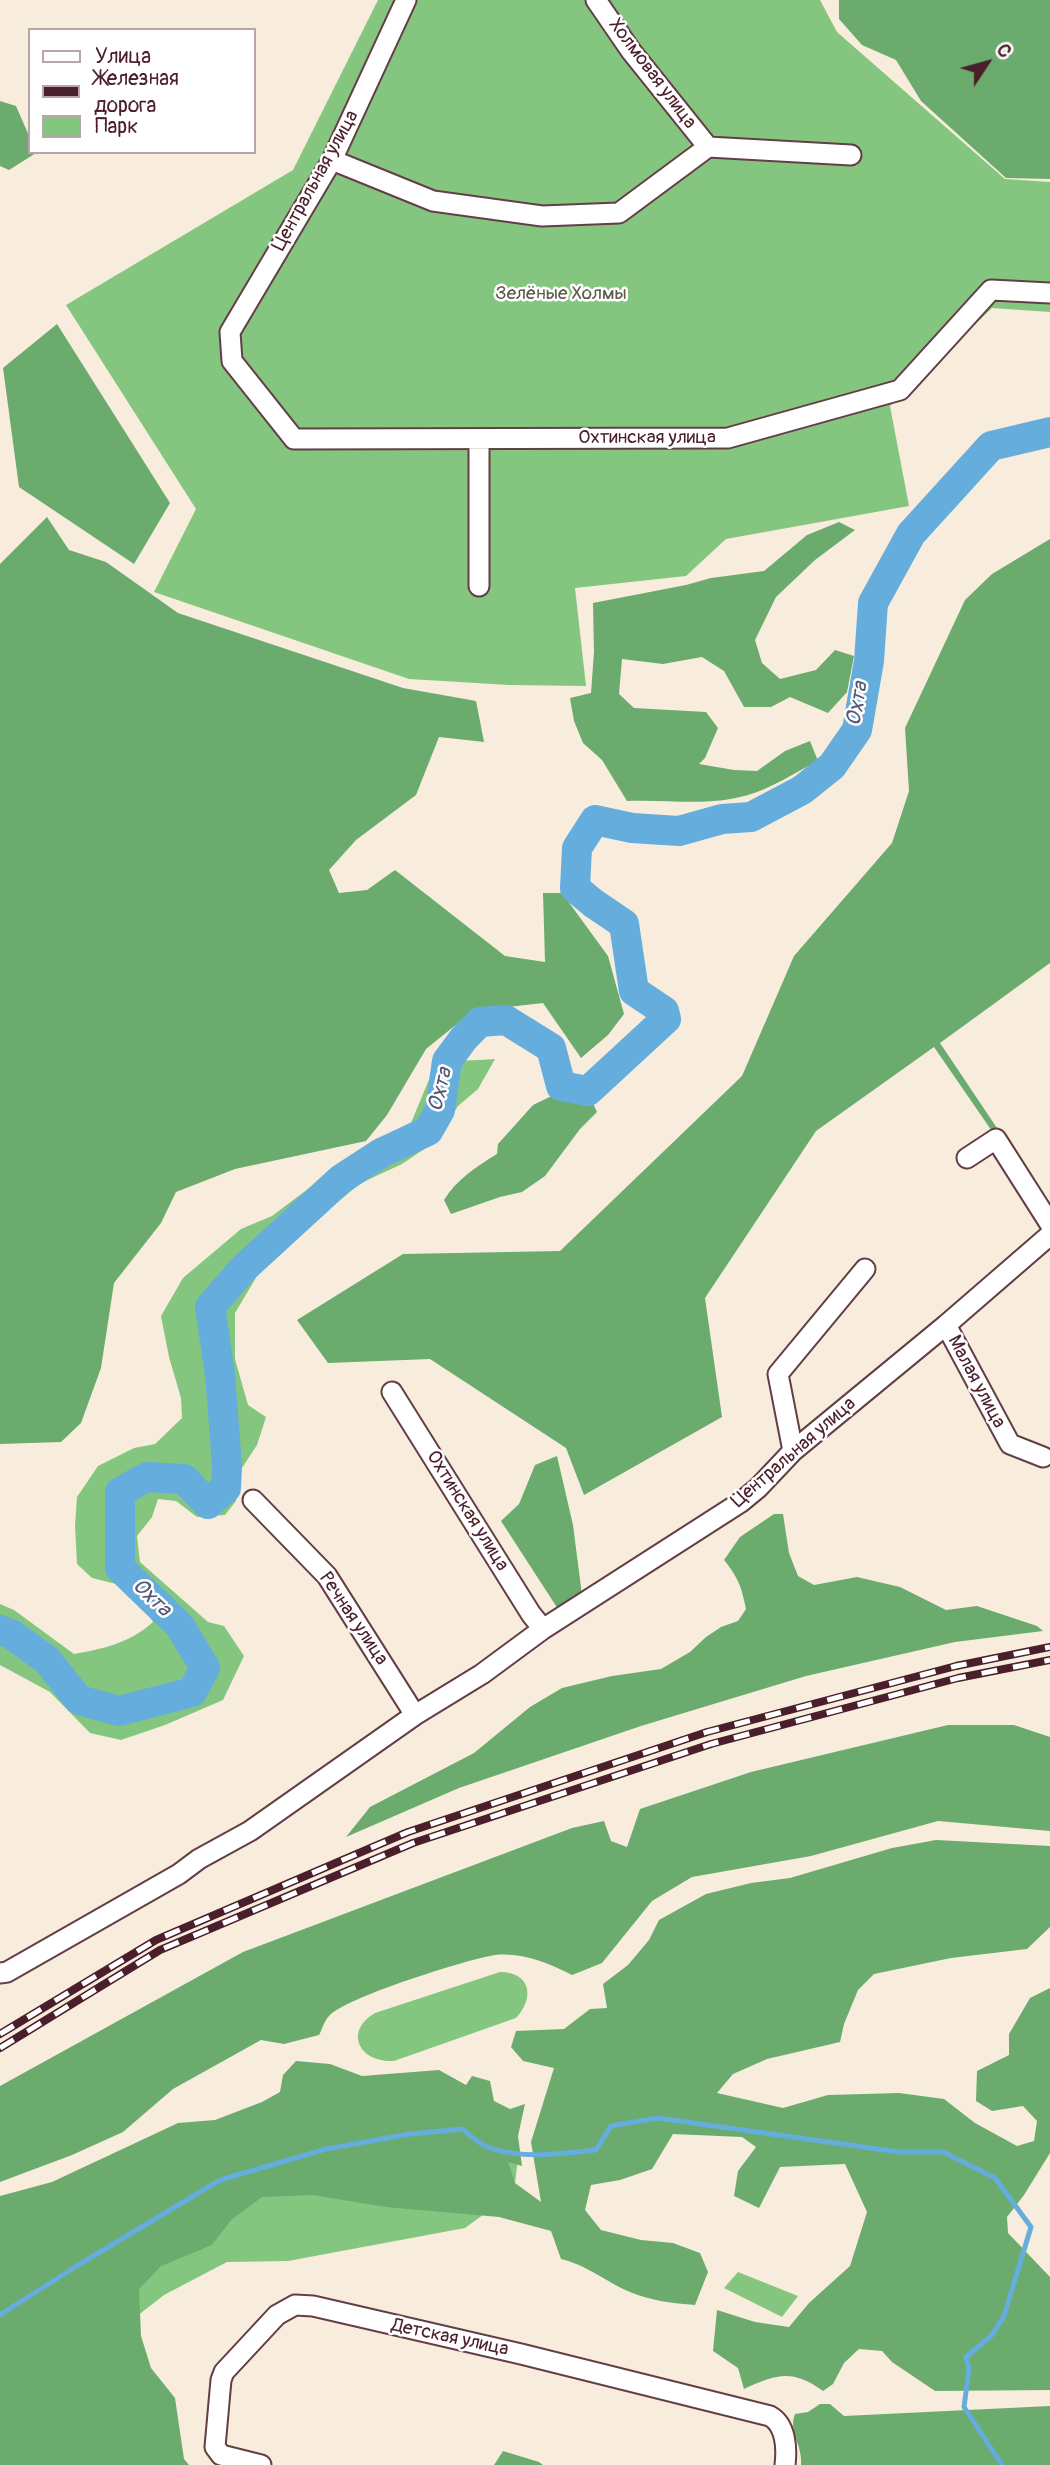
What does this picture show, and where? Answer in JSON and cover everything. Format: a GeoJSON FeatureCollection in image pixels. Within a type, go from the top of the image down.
{"type":"FeatureCollection","features":[{"type":"Feature","properties":{"kind":"street","name":"Центральная улица"},"geometry":{"type":"LineString","coordinates":[[232,361],[230,332],[332,160],[406,0]]}},
{"type":"Feature","properties":{"kind":"street","name":"Холмовая улица"},"geometry":{"type":"LineString","coordinates":[[596,0],[631,51],[708,147]]}},
{"type":"Feature","properties":{"kind":"street"},"geometry":{"type":"LineString","coordinates":[[332,160],[433,201],[542,216],[619,214],[708,147],[851,155]]}},
{"type":"Feature","properties":{"kind":"street","name":"Охтинская улица"},"geometry":{"type":"LineString","coordinates":[[232,361],[294,439],[728,438],[900,390],[991,290],[1050,293]]}},
{"type":"Feature","properties":{"kind":"street"},"geometry":{"type":"LineString","coordinates":[[479,439],[479,586]]}},
{"type":"Feature","properties":{"kind":"street"},"geometry":{"type":"LineString","coordinates":[[967,1158],[996,1139],[1050,1224]]}},
{"type":"Feature","properties":{"kind":"street","name":"Центральная улица"},"geometry":{"type":"LineString","coordinates":[[0,1973],[7,1972],[116,1911],[250,1831],[415,1715],[482,1674],[543,1629],[741,1502],[758,1489],[793,1451],[1050,1235]]}},
{"type":"Feature","properties":{"kind":"street"},"geometry":{"type":"LineString","coordinates":[[793,1451],[778,1374],[865,1269]]}},
{"type":"Feature","properties":{"kind":"street","name":"Малая улица"},"geometry":{"type":"LineString","coordinates":[[946,1325],[1010,1444],[1043,1457]]}},
{"type":"Feature","properties":{"kind":"street","name":"Охтинская улица"},"geometry":{"type":"LineString","coordinates":[[392,1392],[543,1629]]}},
{"type":"Feature","properties":{"kind":"street","name":"Речная улица"},"geometry":{"type":"LineString","coordinates":[[253,1500],[327,1576],[415,1715]]}},
{"type":"Feature","properties":{"kind":"street","name":"Детская улица"},"geometry":{"type":"LineString","coordinates":[[261,2465],[221,2455],[215,2447],[221,2380],[225,2372],[277,2315],[295,2305],[313,2306],[522,2354],[770,2416],[778,2422],[782,2431],[786,2449],[785,2465]]}},
{"type":"Feature","properties":{"kind":"green space","name":"Зелёные Холмы"},"geometry":{"type":"Polygon","coordinates":[[[378,0],[820,0],[837,32],[1005,179],[1050,182],[1050,312],[992,308],[890,406],[909,506],[726,539],[686,576],[575,588],[586,686],[409,679],[154,592],[196,509],[66,305],[293,170],[378,0]]]}},
{"type":"Feature","properties":{"kind":"green space"},"geometry":{"type":"Polygon","coordinates":[[[839,0],[1050,0],[1050,179],[1006,178],[921,101],[896,60],[862,45],[839,19],[839,0]]]}},
{"type":"Feature","properties":{"kind":"green space"},"geometry":{"type":"Polygon","coordinates":[[[0,101],[16,106],[28,133],[28,154],[34,154],[9,170],[0,166],[0,101]]]}},
{"type":"Feature","properties":{"kind":"green space"},"geometry":{"type":"Polygon","coordinates":[[[57,324],[170,503],[134,564],[19,487],[3,368],[57,324]]]}},
{"type":"Feature","properties":{"kind":"green space"},"geometry":{"type":"Polygon","coordinates":[[[47,517],[69,550],[106,562],[178,613],[403,688],[476,701],[484,742],[439,737],[416,795],[356,840],[329,870],[339,893],[367,890],[395,870],[505,956],[545,962],[543,893],[562,893],[608,956],[624,1014],[608,1035],[581,1058],[543,1003],[473,1011],[426,1049],[387,1115],[366,1141],[235,1169],[176,1192],[161,1223],[114,1283],[101,1368],[81,1423],[61,1442],[0,1444],[0,564],[47,517]]]}},
{"type":"Feature","properties":{"kind":"green space"},"geometry":{"type":"Polygon","coordinates":[[[839,522],[855,530],[815,560],[776,597],[755,640],[762,663],[780,679],[816,670],[835,650],[854,656],[847,692],[828,713],[790,697],[771,707],[744,707],[724,671],[702,657],[663,664],[622,659],[619,694],[634,708],[706,712],[718,728],[705,758],[699,764],[757,771],[785,751],[810,741],[818,761],[765,789],[733,799],[703,802],[627,801],[602,760],[583,743],[574,721],[570,698],[591,693],[593,603],[711,578],[764,571],[807,535],[839,522]]]}},
{"type":"Feature","properties":{"kind":"green space"},"geometry":{"type":"Polygon","coordinates":[[[1050,539],[1050,963],[940,1043],[1001,1134],[996,1137],[934,1047],[816,1131],[705,1298],[722,1417],[584,1495],[566,1448],[430,1359],[328,1363],[297,1320],[403,1254],[560,1251],[742,1076],[794,956],[892,843],[909,791],[905,728],[965,600],[992,574],[1050,539]]]}},
{"type":"Feature","properties":{"kind":"green space"},"geometry":{"type":"Polygon","coordinates":[[[495,1059],[478,1089],[458,1106],[436,1141],[402,1164],[361,1183],[260,1271],[235,1313],[235,1359],[248,1405],[266,1417],[257,1445],[242,1468],[236,1501],[225,1515],[197,1517],[176,1501],[158,1499],[152,1517],[137,1536],[140,1562],[208,1622],[224,1626],[244,1656],[223,1700],[121,1740],[90,1733],[50,1692],[0,1665],[0,1604],[14,1610],[74,1654],[126,1640],[153,1622],[139,1599],[116,1584],[92,1578],[77,1564],[77,1497],[98,1466],[134,1448],[155,1444],[182,1418],[181,1398],[161,1316],[183,1278],[241,1229],[272,1216],[353,1155],[411,1123],[435,1065],[495,1059]]]}},
{"type":"Feature","properties":{"kind":"green space"},"geometry":{"type":"Polygon","coordinates":[[[558,1093],[591,1099],[597,1112],[580,1129],[545,1176],[522,1192],[451,1214],[444,1200],[455,1186],[497,1154],[498,1144],[533,1105],[558,1093]]]}},
{"type":"Feature","properties":{"kind":"green space"},"geometry":{"type":"Polygon","coordinates":[[[557,1456],[573,1525],[582,1595],[558,1609],[501,1521],[519,1504],[535,1465],[557,1456]]]}},
{"type":"Feature","properties":{"kind":"green space"},"geometry":{"type":"Polygon","coordinates":[[[774,1514],[783,1514],[789,1553],[798,1576],[814,1585],[857,1577],[900,1587],[946,1610],[977,1606],[1037,1626],[1043,1631],[955,1642],[806,1676],[641,1726],[459,1788],[346,1837],[370,1807],[474,1753],[530,1707],[562,1688],[612,1676],[661,1669],[690,1652],[721,1627],[738,1621],[746,1609],[736,1577],[724,1560],[740,1537],[774,1514]]]}},
{"type":"Feature","properties":{"kind":"green space"},"geometry":{"type":"Polygon","coordinates":[[[948,1725],[1014,1725],[1050,1737],[1050,1831],[938,1821],[811,1856],[692,1877],[652,1901],[602,1963],[572,1975],[525,1957],[495,1955],[435,1971],[381,1990],[339,2008],[327,2018],[319,2035],[284,2044],[261,2040],[173,2089],[123,2132],[72,2155],[0,2182],[0,2086],[243,1952],[572,1828],[604,1821],[611,1841],[627,1847],[640,1809],[751,1772],[948,1725]]]}},
{"type":"Feature","properties":{"kind":"green space"},"geometry":{"type":"Polygon","coordinates":[[[936,1840],[1050,1846],[1050,1927],[1027,1949],[951,1958],[874,1974],[858,1990],[844,2024],[840,2042],[767,2059],[733,2074],[717,2093],[783,2108],[828,2095],[899,2093],[944,2099],[975,2123],[1017,2146],[1034,2141],[1037,2121],[1023,2106],[992,2111],[976,2101],[977,2071],[1009,2055],[1009,2034],[1030,1998],[1050,1988],[1050,2153],[1007,2217],[1008,2233],[1050,2277],[1050,2390],[935,2391],[892,2362],[882,2351],[859,2349],[844,2363],[833,2384],[823,2391],[802,2379],[784,2376],[744,2389],[738,2368],[713,2351],[717,2310],[755,2322],[789,2327],[809,2303],[850,2266],[867,2212],[845,2164],[780,2167],[759,2208],[734,2196],[738,2171],[756,2147],[742,2137],[673,2134],[652,2169],[620,2180],[591,2185],[585,2210],[601,2230],[641,2240],[673,2243],[700,2253],[708,2272],[695,2305],[654,2300],[621,2288],[579,2265],[561,2259],[551,2231],[499,2217],[386,2207],[313,2195],[262,2197],[231,2220],[212,2245],[161,2266],[139,2289],[141,2336],[151,2368],[175,2398],[184,2459],[189,2465],[0,2465],[0,2196],[52,2182],[178,2123],[215,2120],[262,2102],[280,2092],[283,2075],[296,2061],[330,2064],[362,2076],[439,2070],[466,2085],[472,2076],[490,2081],[494,2101],[510,2109],[525,2104],[518,2136],[522,2166],[508,2162],[515,2183],[541,2202],[531,2142],[554,2068],[523,2061],[511,2047],[516,2031],[564,2029],[590,2009],[607,2008],[603,1984],[628,1965],[649,1940],[659,1920],[706,1894],[751,1883],[790,1878],[892,1848],[936,1840]]]}},
{"type":"Feature","properties":{"kind":"green space"},"geometry":{"type":"Polygon","coordinates":[[[500,1972],[518,1976],[527,1988],[526,2002],[516,2018],[394,2061],[372,2057],[360,2045],[360,2029],[375,2013],[500,1972]]]}},
{"type":"Feature","properties":{"kind":"green space"},"geometry":{"type":"Polygon","coordinates":[[[518,2158],[514,2192],[465,2228],[288,2261],[227,2262],[164,2295],[100,2345],[160,2180],[518,2158]]]}},
{"type":"Feature","properties":{"kind":"green space"},"geometry":{"type":"Polygon","coordinates":[[[738,2272],[798,2296],[782,2317],[724,2288],[738,2272]]]}},
{"type":"Feature","properties":{"kind":"green space"},"geometry":{"type":"Polygon","coordinates":[[[820,2404],[830,2404],[844,2416],[1050,2406],[1050,2465],[801,2465],[793,2427],[795,2414],[808,2412],[820,2404]]]}},
{"type":"Feature","properties":{"kind":"green space"},"geometry":{"type":"Polygon","coordinates":[[[503,2451],[539,2462],[543,2465],[494,2465],[503,2451]]]}},
{"type":"Feature","properties":{"kind":"waterway","name":"Охта"},"geometry":{"type":"LineString","coordinates":[[0,1630],[11,1634],[47,1660],[79,1700],[119,1711],[192,1692],[205,1668],[180,1626],[120,1568],[120,1492],[147,1477],[184,1479],[208,1504],[226,1488],[227,1466],[220,1374],[210,1307],[244,1268],[341,1179],[381,1153],[428,1131],[440,1110],[447,1061],[480,1022],[506,1020],[551,1048],[561,1086],[588,1091],[666,1019],[664,1011],[634,991],[624,924],[575,888],[577,848],[595,820],[632,828],[679,831],[722,819],[751,817],[802,790],[832,766],[857,730],[869,661],[873,603],[911,534],[991,446],[1050,432]]}},
{"type":"Feature","properties":{"kind":"waterway"},"geometry":{"type":"LineString","coordinates":[[0,2315],[220,2180],[326,2149],[410,2134],[462,2129],[490,2148],[516,2154],[556,2154],[596,2150],[611,2126],[658,2118],[899,2152],[943,2152],[995,2178],[1031,2227],[1004,2316],[992,2335],[966,2357],[969,2369],[964,2407],[1002,2465]]}},
{"type":"Feature","properties":{"kind":"railway"},"geometry":{"type":"LineString","coordinates":[[0,2034],[156,1940],[408,1832],[707,1732],[956,1666],[1050,1647]]}},
{"type":"Feature","properties":{"kind":"railway"},"geometry":{"type":"LineString","coordinates":[[0,2048],[160,1950],[413,1843],[711,1744],[958,1678],[1050,1660]]}}]}
